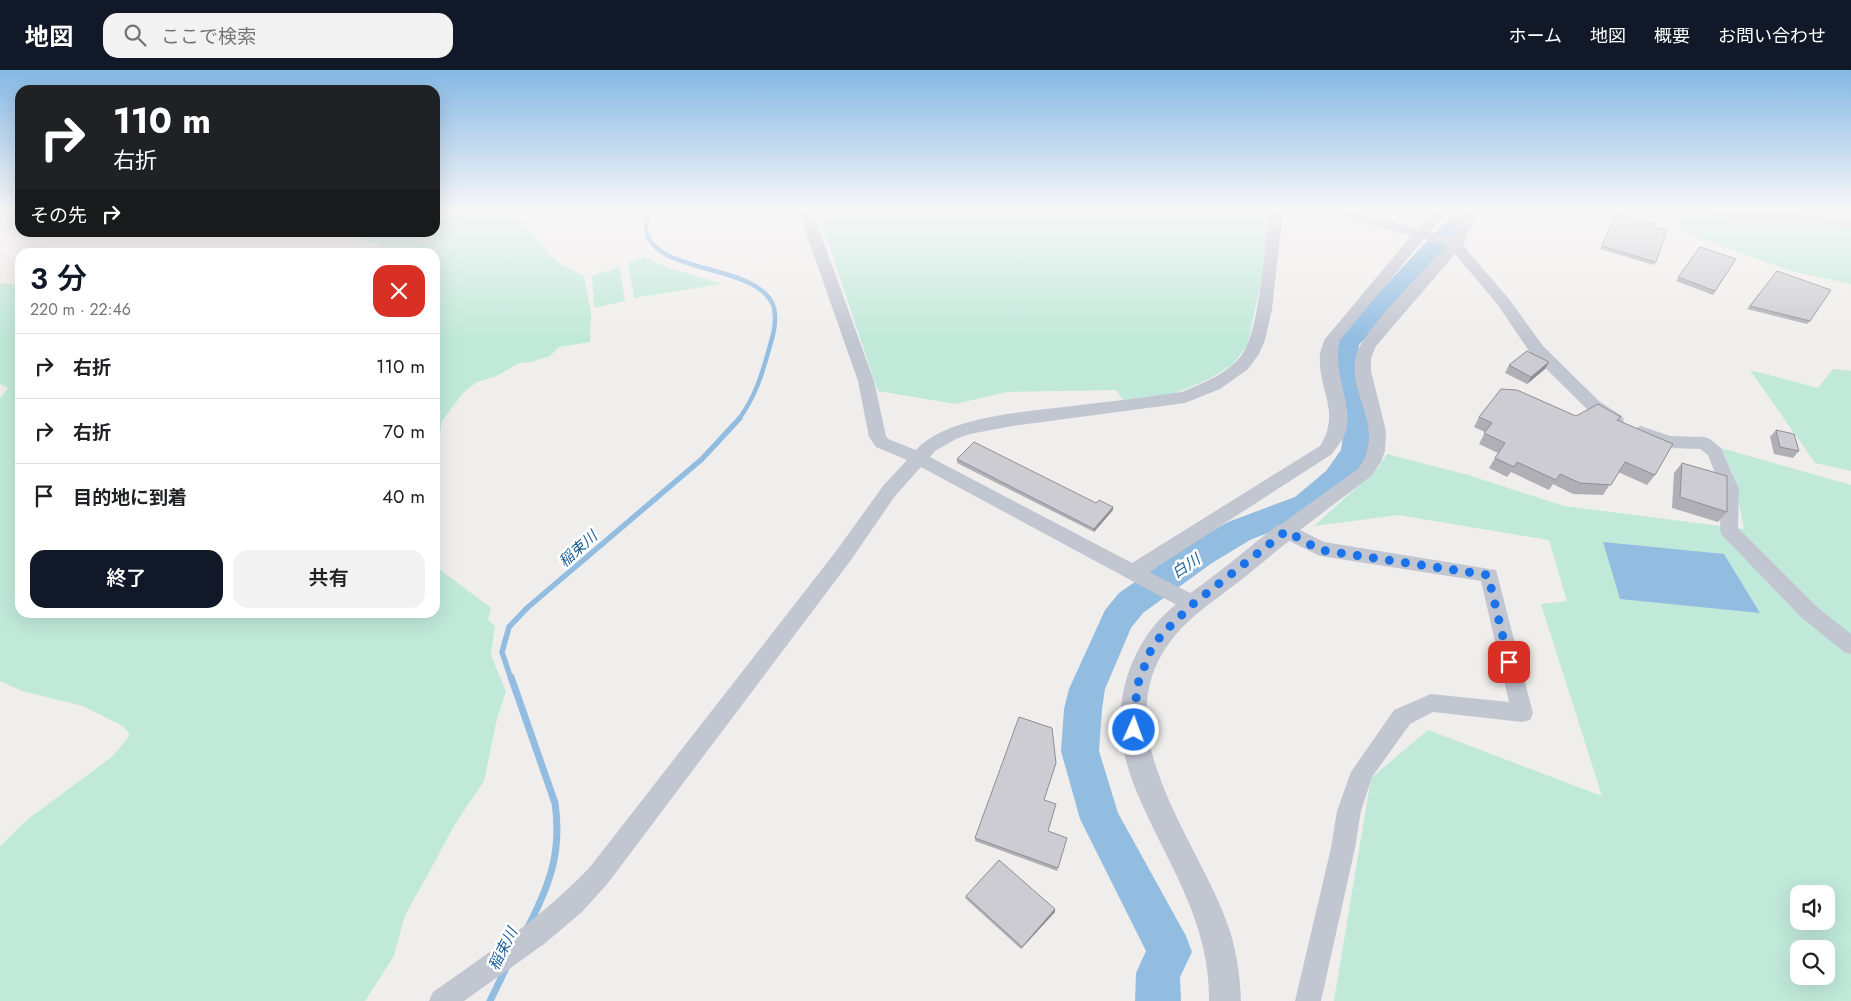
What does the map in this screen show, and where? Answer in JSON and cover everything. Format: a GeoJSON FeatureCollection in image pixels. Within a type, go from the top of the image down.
{"type":"FeatureCollection","features":[{"type":"Feature","properties":{"kind":"street"},"geometry":{"type":"LineString","coordinates":[[820,253],[866,381],[878,437],[882,443],[918,458],[1193,604]]}},
{"type":"Feature","properties":{"kind":"street"},"geometry":{"type":"LineString","coordinates":[[442,1001],[535,935],[573,903],[599,874],[844,555],[889,491],[918,458],[938,441],[967,429],[1012,420],[1185,397],[1200,392],[1230,376],[1251,354],[1257,340],[1264,309],[1271,253]]}},
{"type":"Feature","properties":{"kind":"street"},"geometry":{"type":"LineString","coordinates":[[1133,572],[1326,450],[1336,440],[1340,416],[1327,357],[1329,345],[1335,333],[1344,325],[1404,253]]}},
{"type":"Feature","properties":{"kind":"street"},"geometry":{"type":"LineString","coordinates":[[1225,1001],[1226,978],[1217,936],[1207,909],[1155,798],[1138,756],[1134,730],[1137,686],[1150,652],[1162,634],[1193,604],[1365,472],[1374,460],[1377,447],[1377,428],[1364,379],[1362,364],[1365,351],[1373,336],[1447,253]]}},
{"type":"Feature","properties":{"kind":"street"},"geometry":{"type":"LineString","coordinates":[[1462,253],[1504,302],[1532,344],[1593,405],[1616,420],[1653,437],[1669,442],[1704,443],[1715,452],[1730,489],[1729,530],[1809,612],[1851,646]]}},
{"type":"Feature","properties":{"kind":"street"},"geometry":{"type":"LineString","coordinates":[[1286,531],[1320,550],[1488,575],[1522,714],[1431,703],[1402,716],[1362,772],[1349,811],[1343,848],[1308,1001]]}},
{"type":"Feature","properties":{"kind":"green space"},"geometry":{"type":"Polygon","coordinates":[[[440,253],[548,253],[561,265],[584,276],[591,312],[590,342],[559,347],[550,356],[531,362],[519,363],[497,376],[477,382],[463,393],[442,421],[440,434],[440,253]]]}},
{"type":"Feature","properties":{"kind":"green space"},"geometry":{"type":"Polygon","coordinates":[[[832,253],[1265,253],[1263,273],[1247,346],[1232,365],[1207,380],[1173,394],[1123,400],[1116,390],[1007,392],[955,404],[878,391],[832,253]]]}},
{"type":"Feature","properties":{"kind":"green space"},"geometry":{"type":"Polygon","coordinates":[[[1743,253],[1851,253],[1851,284],[1791,271],[1743,253]]]}},
{"type":"Feature","properties":{"kind":"green space"},"geometry":{"type":"Polygon","coordinates":[[[644,257],[666,267],[722,284],[634,298],[628,263],[644,257]]]}},
{"type":"Feature","properties":{"kind":"green space"},"geometry":{"type":"Polygon","coordinates":[[[619,267],[625,301],[594,308],[592,276],[619,267]]]}},
{"type":"Feature","properties":{"kind":"green space"},"geometry":{"type":"Polygon","coordinates":[[[0,283],[15,284],[15,618],[440,618],[440,570],[491,608],[488,620],[495,626],[491,655],[506,692],[497,718],[484,781],[455,824],[405,915],[394,956],[365,1001],[0,1001],[0,846],[28,819],[113,756],[130,735],[123,726],[83,706],[22,691],[0,681],[0,398],[8,388],[0,384],[0,283]]]}},
{"type":"Feature","properties":{"kind":"green space"},"geometry":{"type":"Polygon","coordinates":[[[1833,369],[1851,371],[1851,471],[1815,463],[1750,370],[1818,388],[1833,369]]]}},
{"type":"Feature","properties":{"kind":"green space"},"geometry":{"type":"Polygon","coordinates":[[[1721,448],[1851,485],[1851,1001],[1334,1001],[1371,778],[1428,730],[1602,796],[1541,604],[1567,601],[1549,540],[1399,515],[1314,526],[1378,468],[1387,454],[1468,475],[1564,506],[1744,529],[1733,474],[1721,448]]]}},
{"type":"Feature","properties":{"kind":"water"},"geometry":{"type":"Polygon","coordinates":[[[1603,542],[1724,554],[1760,613],[1620,599],[1603,542]]]}},
{"type":"Feature","properties":{"kind":"building"},"geometry":{"type":"Polygon","coordinates":[[[1627,253],[1659,253],[1656,262],[1627,253]]]}},
{"type":"Feature","properties":{"kind":"building"},"geometry":{"type":"Polygon","coordinates":[[[1695,253],[1719,253],[1736,259],[1715,291],[1678,277],[1695,253]]]}},
{"type":"Feature","properties":{"kind":"building"},"geometry":{"type":"Polygon","coordinates":[[[1777,271],[1831,290],[1810,321],[1750,306],[1777,271]]]}},
{"type":"Feature","properties":{"kind":"building"},"geometry":{"type":"Polygon","coordinates":[[[1527,351],[1549,362],[1531,377],[1509,365],[1527,351]]]}},
{"type":"Feature","properties":{"kind":"building"},"geometry":{"type":"Polygon","coordinates":[[[1501,389],[1517,390],[1576,416],[1598,404],[1621,417],[1617,420],[1673,444],[1655,475],[1625,462],[1611,485],[1580,483],[1560,474],[1556,480],[1517,462],[1514,467],[1495,458],[1505,443],[1484,433],[1492,423],[1479,417],[1501,389]]]}},
{"type":"Feature","properties":{"kind":"building"},"geometry":{"type":"Polygon","coordinates":[[[1776,430],[1794,434],[1799,451],[1780,447],[1776,430]]]}},
{"type":"Feature","properties":{"kind":"building"},"geometry":{"type":"Polygon","coordinates":[[[974,442],[1096,503],[1099,500],[1113,507],[1094,529],[957,459],[974,442]]]}},
{"type":"Feature","properties":{"kind":"building"},"geometry":{"type":"Polygon","coordinates":[[[1682,463],[1727,476],[1727,512],[1680,497],[1682,463]]]}},
{"type":"Feature","properties":{"kind":"building"},"geometry":{"type":"Polygon","coordinates":[[[1019,717],[1052,728],[1056,763],[1044,800],[1056,804],[1048,831],[1067,838],[1058,868],[975,838],[1019,717]]]}},
{"type":"Feature","properties":{"kind":"building"},"geometry":{"type":"Polygon","coordinates":[[[999,860],[1055,909],[1022,947],[966,896],[999,860]]]}},
{"type":"Feature","properties":{"kind":"waterway","name":"稲束川"},"geometry":{"type":"LineString","coordinates":[[665,253],[686,263],[729,275],[749,283],[765,293],[774,308],[774,329],[764,368],[754,394],[739,419]]}},
{"type":"Feature","properties":{"kind":"waterway","name":"白川"},"geometry":{"type":"LineString","coordinates":[[1158,1001],[1158,973],[1170,952],[1100,819],[1080,751],[1083,709],[1087,689],[1117,620],[1131,603],[1200,554],[1239,531],[1306,505],[1337,479],[1356,451],[1359,428],[1351,408],[1343,360],[1346,342],[1363,326],[1427,253]]}},
{"type":"Feature","properties":{"kind":"waterway","name":"稲束川"},"geometry":{"type":"LineString","coordinates":[[511,679],[502,652],[509,627],[527,608],[702,459],[740,418]]}},
{"type":"Feature","properties":{"kind":"waterway","name":"稲束川"},"geometry":{"type":"LineString","coordinates":[[511,677],[555,803],[557,821],[555,852],[548,882],[528,927]]}},
{"type":"Feature","properties":{"kind":"waterway","name":"稲束川"},"geometry":{"type":"LineString","coordinates":[[490,1001],[507,966]]}},
{"type":"Feature","properties":{"kind":"route"},"geometry":{"type":"LineString","coordinates":[[1134,730],[1137,686],[1150,652],[1162,634],[1193,604],[1286,531],[1320,550],[1488,575],[1509,662]]}}]}
